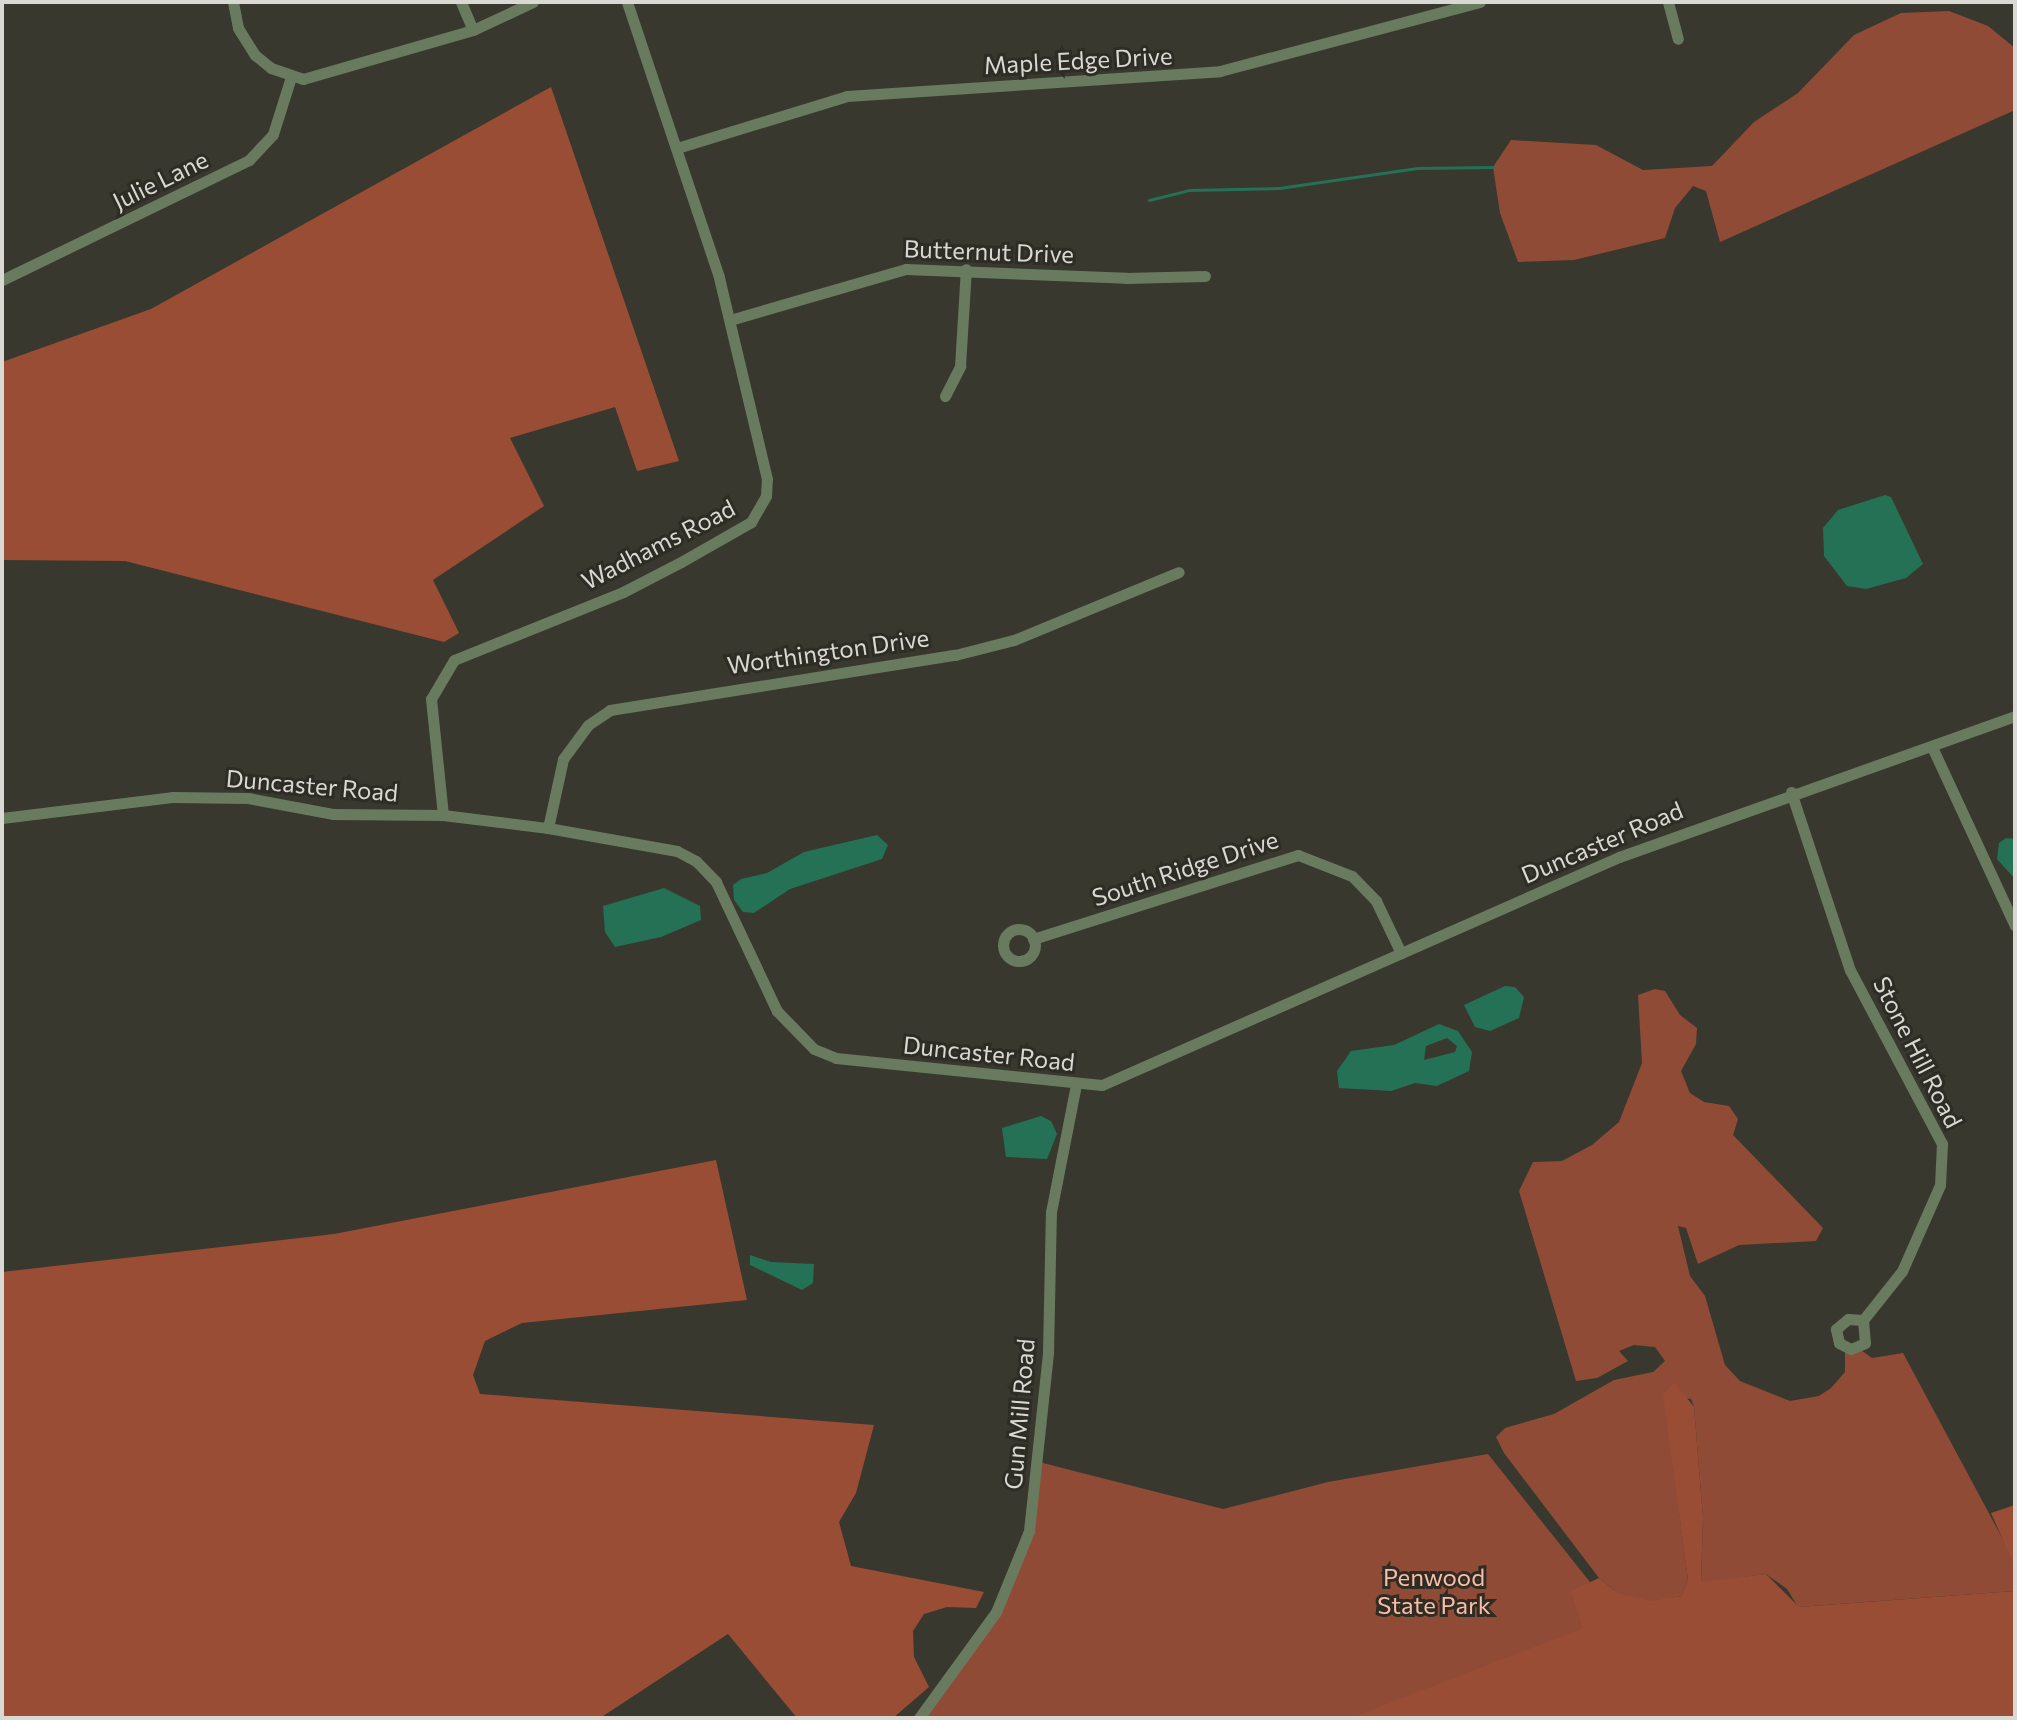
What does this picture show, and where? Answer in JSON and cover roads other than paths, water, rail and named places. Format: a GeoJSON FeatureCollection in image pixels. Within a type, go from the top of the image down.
{"type":"FeatureCollection","features":[{"type":"Feature","properties":{"kind":"street"},"geometry":{"type":"LineString","coordinates":[[233,2],[238,28],[255,55],[291,77],[322,77],[473,30],[533,2]]}},
{"type":"Feature","properties":{"kind":"street"},"geometry":{"type":"LineString","coordinates":[[461,2],[473,30]]}},
{"type":"Feature","properties":{"kind":"street","name":"Wadhams Road"},"geometry":{"type":"LineString","coordinates":[[443,815],[430,710],[436,685],[454,660],[623,592],[733,533],[762,508],[767,479],[730,320],[677,148],[627,2]]}},
{"type":"Feature","properties":{"kind":"street","name":"Maple Edge Drive"},"geometry":{"type":"LineString","coordinates":[[677,148],[847,96],[1210,73],[1480,2]]}},
{"type":"Feature","properties":{"kind":"street"},"geometry":{"type":"LineString","coordinates":[[1668,2],[1678,39]]}},
{"type":"Feature","properties":{"kind":"street","name":"Julie Lane"},"geometry":{"type":"LineString","coordinates":[[2,280],[249,160],[273,134],[291,77]]}},
{"type":"Feature","properties":{"kind":"street"},"geometry":{"type":"LineString","coordinates":[[945,396],[960,366],[966,269]]}},
{"type":"Feature","properties":{"kind":"street","name":"Butternut Drive"},"geometry":{"type":"LineString","coordinates":[[730,320],[890,271],[966,269],[1126,278],[1205,276]]}},
{"type":"Feature","properties":{"kind":"street","name":"Worthington Drive"},"geometry":{"type":"LineString","coordinates":[[548,828],[563,759],[588,725],[610,710],[955,655],[1014,640],[1179,572]]}},
{"type":"Feature","properties":{"kind":"street","name":"Duncaster Road"},"geometry":{"type":"LineString","coordinates":[[2,818],[172,797],[248,798],[333,814],[443,815],[548,828],[677,851],[696,861],[716,882],[777,1011],[814,1049],[836,1058],[1076,1085],[1127,1078],[1619,857],[1791,792],[1932,747],[2015,716]]}},
{"type":"Feature","properties":{"kind":"street"},"geometry":{"type":"LineString","coordinates":[[1932,747],[2015,926]]}},
{"type":"Feature","properties":{"kind":"street","name":"Stone Hill Road"},"geometry":{"type":"LineString","coordinates":[[1791,792],[1850,970],[1942,1144],[1940,1185],[1931,1207],[1893,1287],[1863,1320]]}},
{"type":"Feature","properties":{"kind":"street","name":"South Ridge Drive"},"geometry":{"type":"LineString","coordinates":[[1033,939],[1298,855],[1352,876],[1376,901],[1401,953]]}},
{"type":"Feature","properties":{"kind":"street","name":"Gun Mill Road"},"geometry":{"type":"LineString","coordinates":[[919,1718],[996,1612],[1029,1531],[1048,1352],[1051,1212],[1076,1085]]}},
{"type":"Feature","properties":{"kind":"waterway"},"geometry":{"type":"LineString","coordinates":[[1149,200],[1189,190],[1279,188],[1418,168],[1493,167]]}},
{"type":"Feature","properties":{"kind":"park label","name":"Penwood State Park"},"geometry":{"type":"Point","coordinates":[1434,1591]}}]}
